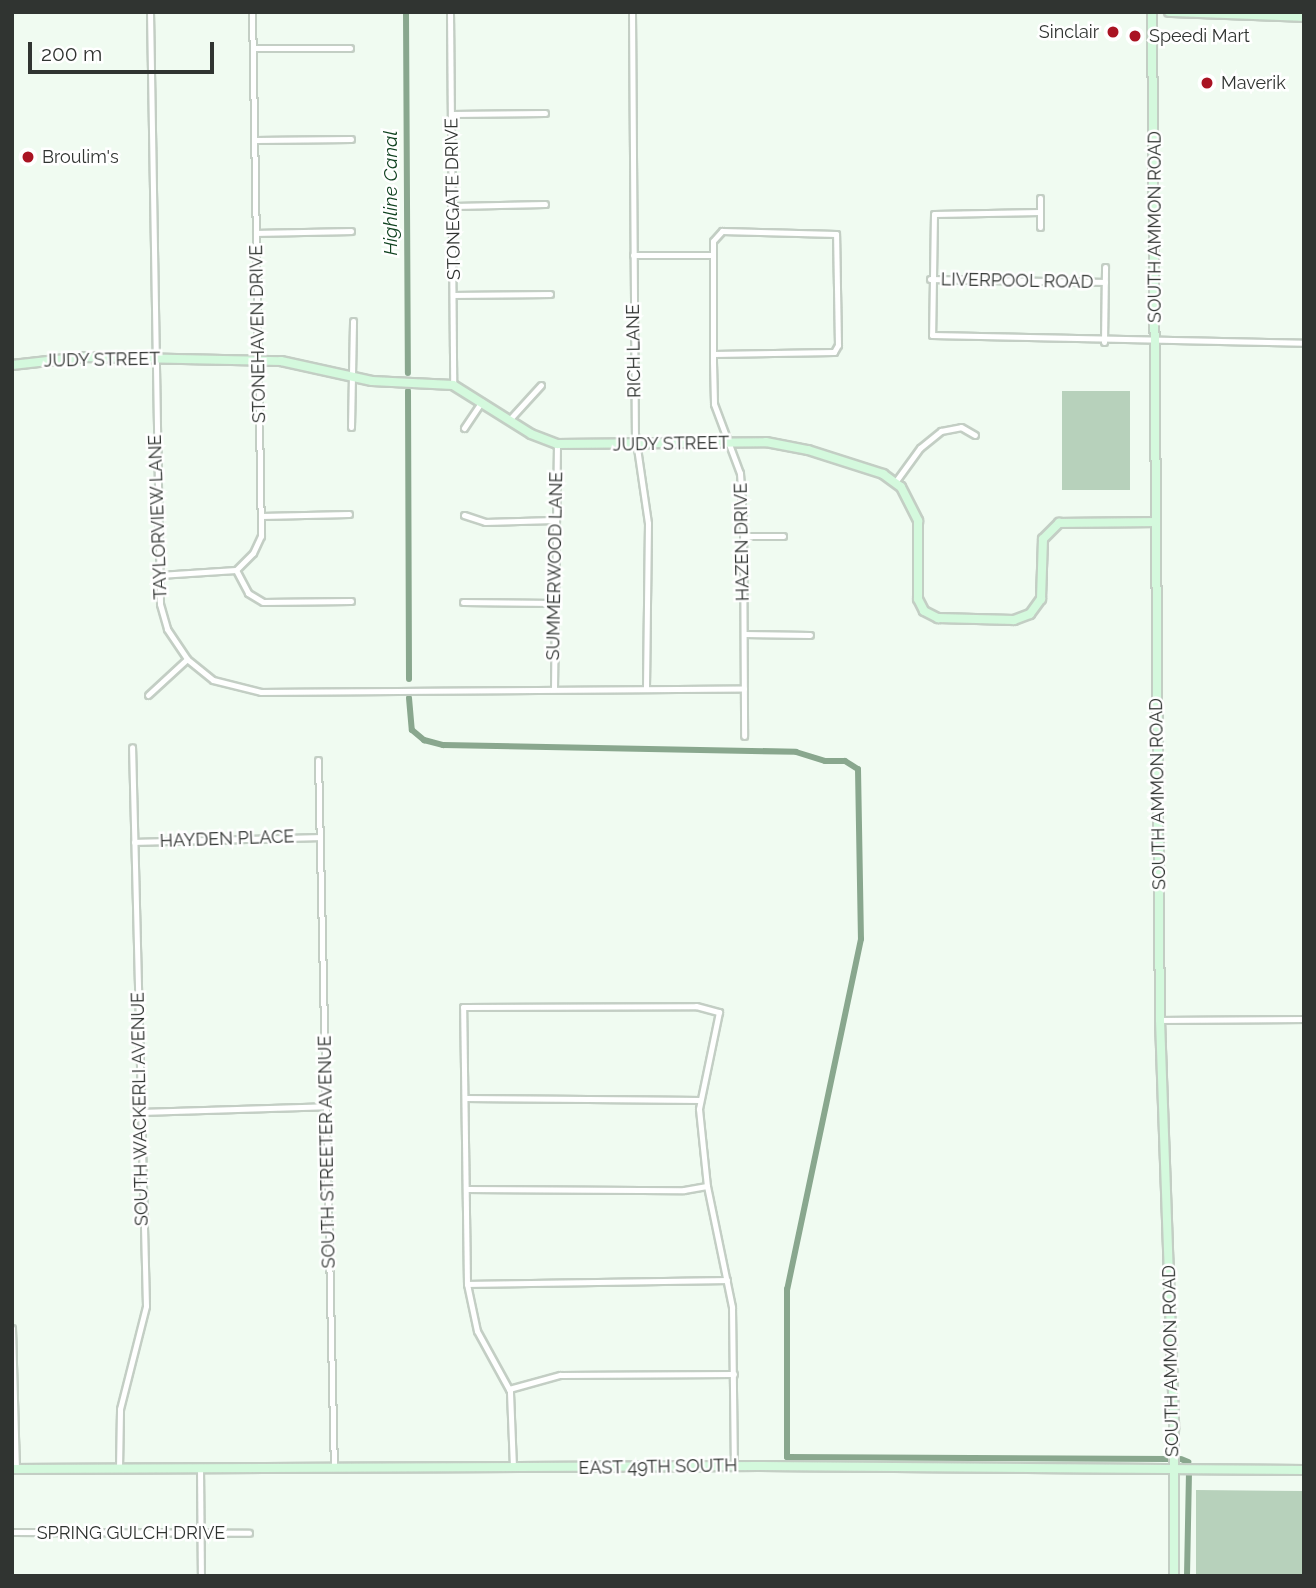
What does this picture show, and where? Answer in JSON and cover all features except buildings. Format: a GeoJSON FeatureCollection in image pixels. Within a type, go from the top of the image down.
{"type":"FeatureCollection","features":[{"type":"Feature","properties":{"kind":"street","name":"TAYLORVIEW LANE"},"geometry":{"type":"LineString","coordinates":[[150,12],[159,575],[163,616],[187,659],[229,687],[261,692],[554,688],[744,689]]}},
{"type":"Feature","properties":{"kind":"street","name":"STONEHAVEN DRIVE"},"geometry":{"type":"LineString","coordinates":[[236,570],[257,545],[261,516],[252,12]]}},
{"type":"Feature","properties":{"kind":"street","name":"STONEGATE DRIVE"},"geometry":{"type":"LineString","coordinates":[[450,12],[454,206],[453,385]]}},
{"type":"Feature","properties":{"kind":"street","name":"RICH LANE"},"geometry":{"type":"LineString","coordinates":[[632,12],[635,444],[648,523],[646,689]]}},
{"type":"Feature","properties":{"kind":"street","name":"SOUTH AMMON ROAD"},"geometry":{"type":"LineString","coordinates":[[1152,12],[1160,1020],[1174,1469],[1174,1576]]}},
{"type":"Feature","properties":{"kind":"street"},"geometry":{"type":"LineString","coordinates":[[1169,12],[1304,17]]}},
{"type":"Feature","properties":{"kind":"street"},"geometry":{"type":"LineString","coordinates":[[254,48],[350,48]]}},
{"type":"Feature","properties":{"kind":"street"},"geometry":{"type":"LineString","coordinates":[[453,114],[545,113]]}},
{"type":"Feature","properties":{"kind":"street"},"geometry":{"type":"LineString","coordinates":[[256,140],[351,139]]}},
{"type":"Feature","properties":{"kind":"street"},"geometry":{"type":"LineString","coordinates":[[1040,198],[1040,227]]}},
{"type":"Feature","properties":{"kind":"street"},"geometry":{"type":"LineString","coordinates":[[454,206],[545,204]]}},
{"type":"Feature","properties":{"kind":"street"},"geometry":{"type":"LineString","coordinates":[[1040,212],[934,214],[930,279],[932,335],[1104,342],[1304,343]]}},
{"type":"Feature","properties":{"kind":"street"},"geometry":{"type":"LineString","coordinates":[[256,233],[351,231]]}},
{"type":"Feature","properties":{"kind":"street"},"geometry":{"type":"LineString","coordinates":[[633,256],[713,256],[713,241],[722,231],[829,231],[839,239],[838,345],[834,352],[713,354]]}},
{"type":"Feature","properties":{"kind":"street","name":"HAZEN DRIVE"},"geometry":{"type":"LineString","coordinates":[[713,256],[714,404],[719,426],[730,443],[740,473],[744,536],[744,736]]}},
{"type":"Feature","properties":{"kind":"street"},"geometry":{"type":"LineString","coordinates":[[1104,342],[1105,267]]}},
{"type":"Feature","properties":{"kind":"street","name":"LIVERPOOL ROAD"},"geometry":{"type":"LineString","coordinates":[[930,279],[1105,282]]}},
{"type":"Feature","properties":{"kind":"street"},"geometry":{"type":"LineString","coordinates":[[454,295],[550,295]]}},
{"type":"Feature","properties":{"kind":"street"},"geometry":{"type":"LineString","coordinates":[[351,427],[353,321]]}},
{"type":"Feature","properties":{"kind":"street","name":"JUDY STREET"},"geometry":{"type":"LineString","coordinates":[[12,365],[64,358],[259,360],[311,365],[353,376],[453,385],[482,400],[531,434],[556,444],[766,442],[808,450],[896,481]]}},
{"type":"Feature","properties":{"kind":"street"},"geometry":{"type":"LineString","coordinates":[[510,419],[541,385]]}},
{"type":"Feature","properties":{"kind":"street"},"geometry":{"type":"LineString","coordinates":[[464,428],[482,400]]}},
{"type":"Feature","properties":{"kind":"street"},"geometry":{"type":"LineString","coordinates":[[975,435],[961,427],[941,431],[920,448],[896,481],[909,496],[918,521],[918,599],[924,611],[938,618],[1014,620],[1031,614],[1041,599],[1044,538],[1059,523],[1156,522]]}},
{"type":"Feature","properties":{"kind":"street","name":"SUMMERWOOD LANE"},"geometry":{"type":"LineString","coordinates":[[554,688],[556,444]]}},
{"type":"Feature","properties":{"kind":"street"},"geometry":{"type":"LineString","coordinates":[[261,516],[349,514]]}},
{"type":"Feature","properties":{"kind":"street"},"geometry":{"type":"LineString","coordinates":[[464,515],[485,522],[554,520]]}},
{"type":"Feature","properties":{"kind":"street"},"geometry":{"type":"LineString","coordinates":[[744,536],[783,536]]}},
{"type":"Feature","properties":{"kind":"street"},"geometry":{"type":"LineString","coordinates":[[159,575],[236,570],[248,593],[263,602],[351,601]]}},
{"type":"Feature","properties":{"kind":"street"},"geometry":{"type":"LineString","coordinates":[[463,602],[554,603]]}},
{"type":"Feature","properties":{"kind":"street"},"geometry":{"type":"LineString","coordinates":[[744,634],[810,635]]}},
{"type":"Feature","properties":{"kind":"street"},"geometry":{"type":"LineString","coordinates":[[148,695],[187,659]]}},
{"type":"Feature","properties":{"kind":"street","name":"SOUTH WACKERLI AVENUE"},"geometry":{"type":"LineString","coordinates":[[119,1468],[120,1409],[139,1347],[146,1306],[132,747]]}},
{"type":"Feature","properties":{"kind":"street","name":"SOUTH STREETER AVENUE"},"geometry":{"type":"LineString","coordinates":[[318,760],[334,1468]]}},
{"type":"Feature","properties":{"kind":"street","name":"HAYDEN PLACE"},"geometry":{"type":"LineString","coordinates":[[134,842],[320,836]]}},
{"type":"Feature","properties":{"kind":"street"},"geometry":{"type":"LineString","coordinates":[[513,1467],[509,1389],[477,1331],[467,1284],[463,1007],[696,1006],[719,1012],[700,1100],[707,1186],[727,1280],[734,1374],[734,1466]]}},
{"type":"Feature","properties":{"kind":"street"},"geometry":{"type":"LineString","coordinates":[[1160,1020],[1304,1018]]}},
{"type":"Feature","properties":{"kind":"street"},"geometry":{"type":"LineString","coordinates":[[465,1098],[700,1100]]}},
{"type":"Feature","properties":{"kind":"street"},"geometry":{"type":"LineString","coordinates":[[140,1112],[326,1106]]}},
{"type":"Feature","properties":{"kind":"street"},"geometry":{"type":"LineString","coordinates":[[466,1189],[684,1190],[707,1186]]}},
{"type":"Feature","properties":{"kind":"street"},"geometry":{"type":"LineString","coordinates":[[467,1284],[727,1280]]}},
{"type":"Feature","properties":{"kind":"street"},"geometry":{"type":"LineString","coordinates":[[12,1328],[14,1469]]}},
{"type":"Feature","properties":{"kind":"street"},"geometry":{"type":"LineString","coordinates":[[509,1389],[560,1375],[734,1374]]}},
{"type":"Feature","properties":{"kind":"street","name":"EAST 49TH SOUTH"},"geometry":{"type":"LineString","coordinates":[[14,1469],[734,1466],[1304,1470]]}},
{"type":"Feature","properties":{"kind":"street"},"geometry":{"type":"LineString","coordinates":[[200,1468],[201,1576]]}},
{"type":"Feature","properties":{"kind":"street","name":"SPRING GULCH DRIVE"},"geometry":{"type":"LineString","coordinates":[[12,1532],[249,1533]]}},
{"type":"Feature","properties":{"kind":"green space"},"geometry":{"type":"Polygon","coordinates":[[[1062,391],[1130,391],[1130,490],[1062,490],[1062,391]]]}},
{"type":"Feature","properties":{"kind":"green space"},"geometry":{"type":"Polygon","coordinates":[[[1196,1490],[1304,1491],[1304,1576],[1196,1576],[1196,1490]]]}},
{"type":"Feature","properties":{"kind":"waterway","name":"Highline Canal"},"geometry":{"type":"LineString","coordinates":[[406,12],[408,373]]}},
{"type":"Feature","properties":{"kind":"waterway"},"geometry":{"type":"LineString","coordinates":[[408,391],[409,679]]}},
{"type":"Feature","properties":{"kind":"waterway"},"geometry":{"type":"LineString","coordinates":[[409,698],[412,730],[424,740],[443,745],[796,752],[825,761],[845,761],[858,769],[861,939],[787,1289],[787,1457],[1169,1459]]}},
{"type":"Feature","properties":{"kind":"waterway"},"geometry":{"type":"LineString","coordinates":[[1181,1459],[1188,1462]]}},
{"type":"Feature","properties":{"kind":"waterway"},"geometry":{"type":"LineString","coordinates":[[1187,1576],[1189,1475]]}},
{"type":"Feature","properties":{"kind":"place","name":"Sinclair"},"geometry":{"type":"Point","coordinates":[1113,32]}},
{"type":"Feature","properties":{"kind":"place","name":"Speedi Mart"},"geometry":{"type":"Point","coordinates":[1135,36]}},
{"type":"Feature","properties":{"kind":"place","name":"Maverik"},"geometry":{"type":"Point","coordinates":[1207,83]}},
{"type":"Feature","properties":{"kind":"place","name":"Broulim's"},"geometry":{"type":"Point","coordinates":[28,157]}}]}
